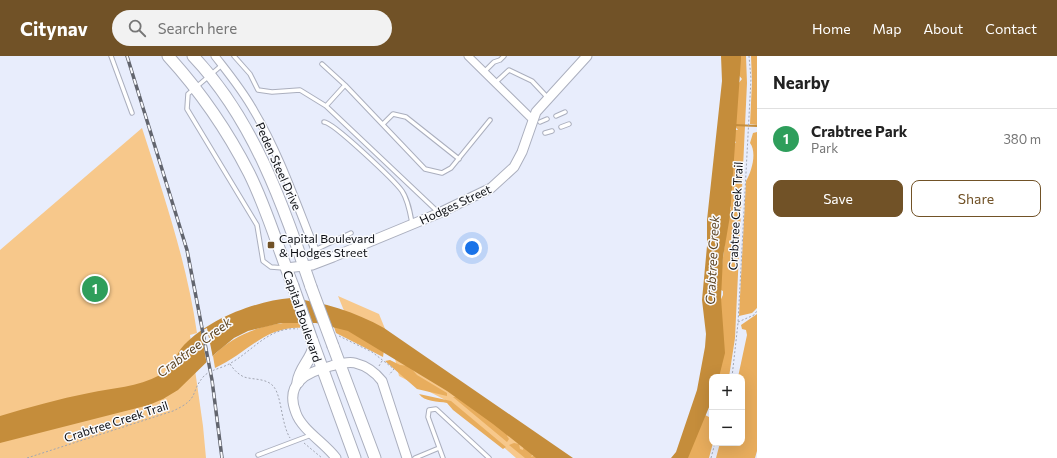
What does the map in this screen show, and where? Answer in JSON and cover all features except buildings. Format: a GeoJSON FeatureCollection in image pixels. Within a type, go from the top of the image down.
{"type":"FeatureCollection","features":[{"type":"Feature","properties":{"kind":"main road","name":"Capital Boulevard"},"geometry":{"type":"LineString","coordinates":[[168,56],[196,88],[220,122],[249,172],[261,199],[313,344],[331,366],[376,458]]}},
{"type":"Feature","properties":{"kind":"main road","name":"Capital Boulevard"},"geometry":{"type":"LineString","coordinates":[[193,56],[210,75],[234,108],[258,151],[311,287],[335,341],[331,366],[355,458]]}},
{"type":"Feature","properties":{"kind":"main road"},"geometry":{"type":"LineString","coordinates":[[298,382],[302,369],[312,354],[313,344]]}},
{"type":"Feature","properties":{"kind":"street","name":"Peden Steel Drive"},"geometry":{"type":"LineString","coordinates":[[215,56],[253,109],[268,136],[320,262]]}},
{"type":"Feature","properties":{"kind":"street"},"geometry":{"type":"LineString","coordinates":[[468,56],[536,121]]}},
{"type":"Feature","properties":{"kind":"street","name":"Hodges Street"},"geometry":{"type":"LineString","coordinates":[[286,268],[320,262],[413,224],[486,191],[507,175],[522,152],[548,98],[587,56]]}},
{"type":"Feature","properties":{"kind":"street"},"geometry":{"type":"LineString","coordinates":[[336,458],[299,420],[294,406],[294,393],[298,382],[304,375],[349,362],[361,364],[375,372],[382,381],[407,458]]}},
{"type":"Feature","properties":{"kind":"lane"},"geometry":{"type":"LineString","coordinates":[[111,56],[132,113]]}},
{"type":"Feature","properties":{"kind":"lane"},"geometry":{"type":"LineString","coordinates":[[234,56],[250,74],[258,90],[272,92],[300,90],[326,106],[438,213]]}},
{"type":"Feature","properties":{"kind":"lane"},"geometry":{"type":"LineString","coordinates":[[484,72],[494,62],[500,60],[504,56]]}},
{"type":"Feature","properties":{"kind":"lane"},"geometry":{"type":"LineString","coordinates":[[322,64],[345,85],[425,169],[442,173],[451,168],[490,120]]}},
{"type":"Feature","properties":{"kind":"lane"},"geometry":{"type":"LineString","coordinates":[[222,65],[188,94],[187,109],[257,225],[264,261],[271,267],[286,268]]}},
{"type":"Feature","properties":{"kind":"lane"},"geometry":{"type":"LineString","coordinates":[[495,83],[509,70],[532,82],[548,98]]}},
{"type":"Feature","properties":{"kind":"lane"},"geometry":{"type":"LineString","coordinates":[[326,106],[345,85]]}},
{"type":"Feature","properties":{"kind":"lane"},"geometry":{"type":"LineString","coordinates":[[556,116],[565,112]]}},
{"type":"Feature","properties":{"kind":"lane"},"geometry":{"type":"LineString","coordinates":[[383,124],[393,114],[406,117],[459,159]]}},
{"type":"Feature","properties":{"kind":"lane"},"geometry":{"type":"LineString","coordinates":[[536,121],[547,119]]}},
{"type":"Feature","properties":{"kind":"lane"},"geometry":{"type":"LineString","coordinates":[[324,122],[332,125],[354,144],[402,191],[413,224]]}},
{"type":"Feature","properties":{"kind":"lane"},"geometry":{"type":"LineString","coordinates":[[561,127],[569,124]]}},
{"type":"Feature","properties":{"kind":"lane"},"geometry":{"type":"LineString","coordinates":[[545,134],[552,131]]}},
{"type":"Feature","properties":{"kind":"lane"},"geometry":{"type":"LineString","coordinates":[[315,250],[351,233]]}},
{"type":"Feature","properties":{"kind":"lane"},"geometry":{"type":"LineString","coordinates":[[443,458],[428,416],[429,410],[436,409],[489,458]]}},
{"type":"Feature","properties":{"kind":"lane"},"geometry":{"type":"LineString","coordinates":[[258,455],[314,434]]}},
{"type":"Feature","properties":{"kind":"lane"},"geometry":{"type":"LineString","coordinates":[[415,458],[439,448]]}},
{"type":"Feature","properties":{"kind":"path","name":"Crabtree Creek Trail"},"geometry":{"type":"LineString","coordinates":[[732,374],[738,323],[751,79],[749,56]]}},
{"type":"Feature","properties":{"kind":"path"},"geometry":{"type":"LineString","coordinates":[[738,323],[754,315],[757,311]]}},
{"type":"Feature","properties":{"kind":"path"},"geometry":{"type":"LineString","coordinates":[[294,441],[290,438],[285,427],[274,387],[268,382],[244,377],[236,373],[230,364],[268,336],[286,329],[303,330]]}},
{"type":"Feature","properties":{"kind":"path"},"geometry":{"type":"LineString","coordinates":[[335,341],[372,352],[394,369],[388,377]]}},
{"type":"Feature","properties":{"kind":"path","name":"Crabtree Creek Trail"},"geometry":{"type":"LineString","coordinates":[[27,458],[173,411],[191,401],[205,375],[230,364]]}},
{"type":"Feature","properties":{"kind":"path"},"geometry":{"type":"LineString","coordinates":[[303,442],[322,458]]}},
{"type":"Feature","properties":{"kind":"path"},"geometry":{"type":"LineString","coordinates":[[711,458],[714,446]]}},
{"type":"Feature","properties":{"kind":"shaded area"},"geometry":{"type":"Polygon","coordinates":[[[735,56],[746,56],[747,83],[735,338],[729,374],[717,374],[720,301],[723,295],[723,291],[719,289],[729,210],[731,210],[731,207],[726,203],[733,146],[736,142],[734,141],[735,130],[738,130],[732,122],[737,85],[742,79],[736,72],[735,56]]]}},
{"type":"Feature","properties":{"kind":"shaded area"},"geometry":{"type":"Polygon","coordinates":[[[751,56],[757,56],[757,125],[750,124],[752,82],[751,56]]]}},
{"type":"Feature","properties":{"kind":"shaded area"},"geometry":{"type":"Polygon","coordinates":[[[142,128],[174,230],[193,307],[197,333],[190,335],[206,458],[0,458],[0,250],[142,128]]]}},
{"type":"Feature","properties":{"kind":"shaded area"},"geometry":{"type":"Polygon","coordinates":[[[757,132],[757,308],[752,313],[739,316],[746,181],[753,162],[753,151],[750,143],[753,133],[757,132]]]}},
{"type":"Feature","properties":{"kind":"shaded area"},"geometry":{"type":"Polygon","coordinates":[[[338,296],[379,314],[392,346],[349,323],[338,296]]]}},
{"type":"Feature","properties":{"kind":"shaded area"},"geometry":{"type":"Polygon","coordinates":[[[757,314],[757,451],[755,458],[716,458],[719,446],[745,446],[745,374],[739,374],[747,335],[746,330],[742,329],[741,325],[757,314]]]}},
{"type":"Feature","properties":{"kind":"shaded area"},"geometry":{"type":"Polygon","coordinates":[[[302,322],[304,328],[290,328],[267,335],[227,362],[215,368],[213,356],[221,348],[240,336],[271,325],[302,322]]]}},
{"type":"Feature","properties":{"kind":"shaded area"},"geometry":{"type":"Polygon","coordinates":[[[334,327],[344,327],[384,350],[383,357],[336,333],[334,327]]]}},
{"type":"Feature","properties":{"kind":"shaded area"},"geometry":{"type":"Polygon","coordinates":[[[392,346],[559,458],[516,458],[455,405],[399,376],[392,346]]]}},
{"type":"Feature","properties":{"kind":"shaded area"},"geometry":{"type":"Polygon","coordinates":[[[390,360],[400,365],[409,366],[417,375],[447,393],[447,396],[417,389],[385,361],[390,360]]]}},
{"type":"Feature","properties":{"kind":"shaded area"},"geometry":{"type":"Polygon","coordinates":[[[419,394],[451,401],[506,447],[503,449],[453,410],[447,403],[428,400],[421,397],[419,394]]]}},
{"type":"Feature","properties":{"kind":"shaded area"},"geometry":{"type":"Polygon","coordinates":[[[453,397],[458,397],[509,432],[507,436],[509,439],[507,442],[453,397]]]}},
{"type":"Feature","properties":{"kind":"shaded area"},"geometry":{"type":"Polygon","coordinates":[[[703,414],[709,417],[709,446],[712,446],[709,458],[681,458],[703,414]]]}},
{"type":"Feature","properties":{"kind":"shaded area"},"geometry":{"type":"Polygon","coordinates":[[[514,443],[519,444],[520,449],[523,450],[524,446],[533,453],[531,457],[536,455],[542,458],[525,458],[509,445],[514,443]]]}},
{"type":"Feature","properties":{"kind":"water","name":"Crabtree Creek"},"geometry":{"type":"Polygon","coordinates":[[[721,56],[741,56],[730,216],[723,257],[721,298],[725,353],[720,374],[709,374],[709,407],[688,458],[671,458],[676,452],[697,390],[705,347],[706,334],[702,300],[707,246],[707,220],[722,81],[721,56]]]}},
{"type":"Feature","properties":{"kind":"water","name":"Crabtree Creek"},"geometry":{"type":"Polygon","coordinates":[[[291,298],[339,308],[384,328],[573,458],[536,458],[493,424],[447,391],[348,331],[316,323],[281,323],[248,331],[234,338],[217,352],[178,390],[149,405],[0,443],[0,416],[33,406],[89,393],[134,385],[152,379],[165,372],[172,365],[184,345],[194,336],[219,319],[248,307],[291,298]]]}},
{"type":"Feature","properties":{"kind":"pier"},"geometry":{"type":"Polygon","coordinates":[[[207,328],[213,358],[207,365],[201,331],[207,328]]]}},
{"type":"Feature","properties":{"kind":"waterway"},"geometry":{"type":"LineString","coordinates":[[734,125],[757,126]]}},
{"type":"Feature","properties":{"kind":"railway"},"geometry":{"type":"LineString","coordinates":[[127,56],[187,250],[212,380],[222,458]]}},
{"type":"Feature","properties":{"kind":"place","name":"Capital Boulevard & Hodges Street"},"geometry":{"type":"Point","coordinates":[271,245]}},
{"type":"Feature","properties":{"kind":"place","name":"Crabtree Park"},"geometry":{"type":"Point","coordinates":[95,289]}}]}
